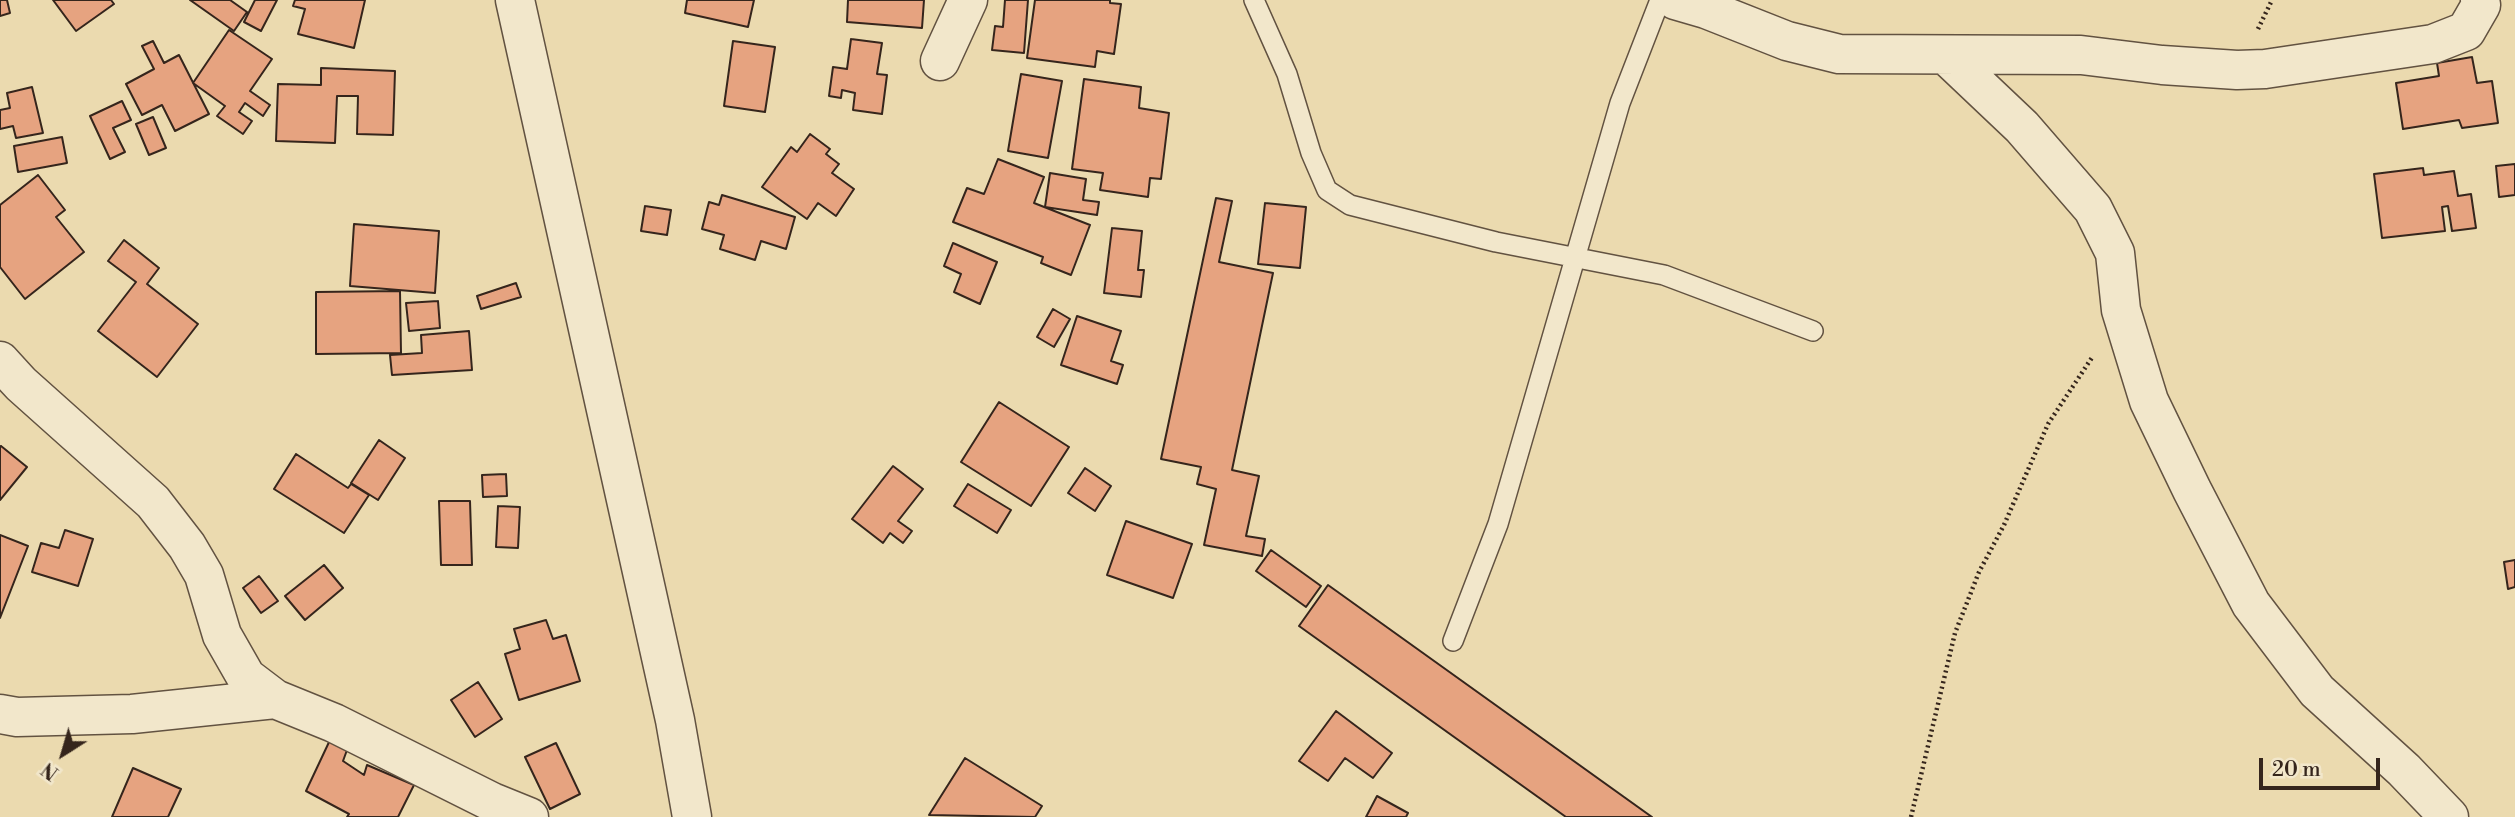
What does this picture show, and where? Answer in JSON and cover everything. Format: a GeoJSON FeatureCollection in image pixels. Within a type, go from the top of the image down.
{"type":"FeatureCollection","features":[{"type":"Feature","properties":{"kind":"street"},"geometry":{"type":"LineString","coordinates":[[515,0],[675,720],[692,817]]}},
{"type":"Feature","properties":{"kind":"street"},"geometry":{"type":"LineString","coordinates":[[940,61],[968,0]]}},
{"type":"Feature","properties":{"kind":"street"},"geometry":{"type":"LineString","coordinates":[[1675,0],[1706,9],[1787,41],[1839,54],[2081,55],[2162,65],[2265,69],[2433,44],[2466,31],[2481,5],[2480,0]]}},
{"type":"Feature","properties":{"kind":"street"},"geometry":{"type":"LineString","coordinates":[[1946,55],[2022,127],[2093,209],[2115,253],[2121,310],[2149,401],[2251,604],[2317,691],[2404,770],[2449,817]]}},
{"type":"Feature","properties":{"kind":"street"},"geometry":{"type":"LineString","coordinates":[[0,361],[21,384],[153,502],[187,546],[204,575],[222,635],[246,677],[275,699],[334,723],[492,802],[529,817]]}},
{"type":"Feature","properties":{"kind":"street"},"geometry":{"type":"LineString","coordinates":[[0,714],[17,717],[132,714],[275,699]]}},
{"type":"Feature","properties":{"kind":"lane"},"geometry":{"type":"LineString","coordinates":[[1254,0],[1287,74],[1311,153],[1327,190],[1350,205],[1496,242],[1664,275],[1813,331]]}},
{"type":"Feature","properties":{"kind":"lane"},"geometry":{"type":"LineString","coordinates":[[1453,641],[1498,524],[1620,103],[1660,0]]}},
{"type":"Feature","properties":{"kind":"path"},"geometry":{"type":"LineString","coordinates":[[1911,817],[1955,633],[1979,572],[2004,525],[2048,424],[2121,310]]}},
{"type":"Feature","properties":{"kind":"building"},"geometry":{"type":"Polygon","coordinates":[[[0,0],[7,0],[10,13],[0,16],[0,0]]]}},
{"type":"Feature","properties":{"kind":"building"},"geometry":{"type":"Polygon","coordinates":[[[53,0],[111,0],[114,4],[76,31],[53,0]]]}},
{"type":"Feature","properties":{"kind":"building"},"geometry":{"type":"Polygon","coordinates":[[[190,0],[230,0],[247,12],[234,31],[190,0]]]}},
{"type":"Feature","properties":{"kind":"building"},"geometry":{"type":"Polygon","coordinates":[[[255,0],[277,0],[261,31],[244,22],[255,0]]]}},
{"type":"Feature","properties":{"kind":"building"},"geometry":{"type":"Polygon","coordinates":[[[295,0],[365,0],[354,48],[298,34],[305,9],[293,6],[295,0]]]}},
{"type":"Feature","properties":{"kind":"building"},"geometry":{"type":"Polygon","coordinates":[[[687,0],[754,0],[748,27],[685,13],[687,0]]]}},
{"type":"Feature","properties":{"kind":"building"},"geometry":{"type":"Polygon","coordinates":[[[848,0],[924,0],[922,28],[847,22],[848,0]]]}},
{"type":"Feature","properties":{"kind":"building"},"geometry":{"type":"Polygon","coordinates":[[[1005,0],[1028,0],[1024,53],[992,50],[995,26],[1003,27],[1005,0]]]}},
{"type":"Feature","properties":{"kind":"building"},"geometry":{"type":"Polygon","coordinates":[[[1035,0],[1110,0],[1110,3],[1121,4],[1114,54],[1097,51],[1095,67],[1027,58],[1035,0]]]}},
{"type":"Feature","properties":{"kind":"building"},"geometry":{"type":"Polygon","coordinates":[[[229,30],[272,59],[250,91],[270,105],[263,116],[245,103],[239,112],[252,121],[243,134],[217,116],[225,106],[193,83],[229,30]]]}},
{"type":"Feature","properties":{"kind":"building"},"geometry":{"type":"Polygon","coordinates":[[[851,39],[882,43],[877,74],[887,75],[882,114],[853,110],[855,93],[842,90],[841,98],[829,96],[833,67],[847,69],[851,39]]]}},
{"type":"Feature","properties":{"kind":"building"},"geometry":{"type":"Polygon","coordinates":[[[153,41],[164,63],[179,55],[209,114],[175,131],[162,105],[142,115],[126,84],[154,69],[142,46],[153,41]]]}},
{"type":"Feature","properties":{"kind":"building"},"geometry":{"type":"Polygon","coordinates":[[[733,41],[775,47],[765,112],[724,106],[733,41]]]}},
{"type":"Feature","properties":{"kind":"building"},"geometry":{"type":"Polygon","coordinates":[[[2472,57],[2477,83],[2492,81],[2498,123],[2462,128],[2459,120],[2403,129],[2396,83],[2439,76],[2437,63],[2472,57]]]}},
{"type":"Feature","properties":{"kind":"building"},"geometry":{"type":"Polygon","coordinates":[[[321,68],[395,71],[393,135],[357,134],[358,96],[337,96],[335,143],[276,141],[278,84],[321,85],[321,68]]]}},
{"type":"Feature","properties":{"kind":"building"},"geometry":{"type":"Polygon","coordinates":[[[1021,74],[1062,81],[1048,158],[1008,151],[1021,74]]]}},
{"type":"Feature","properties":{"kind":"building"},"geometry":{"type":"Polygon","coordinates":[[[1084,79],[1141,87],[1139,108],[1169,113],[1161,179],[1150,178],[1148,197],[1100,190],[1103,173],[1072,169],[1084,79]]]}},
{"type":"Feature","properties":{"kind":"building"},"geometry":{"type":"Polygon","coordinates":[[[32,87],[43,133],[16,138],[13,126],[0,129],[0,110],[10,108],[7,93],[32,87]]]}},
{"type":"Feature","properties":{"kind":"building"},"geometry":{"type":"Polygon","coordinates":[[[122,101],[131,120],[113,128],[125,152],[110,159],[90,116],[122,101]]]}},
{"type":"Feature","properties":{"kind":"building"},"geometry":{"type":"Polygon","coordinates":[[[153,117],[166,148],[149,155],[136,124],[153,117]]]}},
{"type":"Feature","properties":{"kind":"building"},"geometry":{"type":"Polygon","coordinates":[[[810,134],[830,149],[826,154],[839,164],[832,173],[854,189],[836,216],[818,203],[807,219],[762,187],[791,147],[797,152],[810,134]]]}},
{"type":"Feature","properties":{"kind":"building"},"geometry":{"type":"Polygon","coordinates":[[[62,137],[67,163],[18,172],[14,146],[62,137]]]}},
{"type":"Feature","properties":{"kind":"building"},"geometry":{"type":"Polygon","coordinates":[[[998,159],[1044,177],[1034,203],[1090,225],[1071,275],[1041,263],[1043,257],[953,222],[967,188],[984,194],[998,159]]]}},
{"type":"Feature","properties":{"kind":"building"},"geometry":{"type":"Polygon","coordinates":[[[2515,164],[2515,195],[2499,197],[2496,166],[2515,164]]]}},
{"type":"Feature","properties":{"kind":"building"},"geometry":{"type":"Polygon","coordinates":[[[2423,168],[2424,175],[2454,171],[2458,196],[2471,194],[2476,228],[2452,231],[2448,206],[2442,207],[2445,231],[2382,238],[2374,174],[2423,168]]]}},
{"type":"Feature","properties":{"kind":"building"},"geometry":{"type":"Polygon","coordinates":[[[1050,173],[1086,179],[1083,200],[1099,202],[1097,215],[1045,207],[1050,173]]]}},
{"type":"Feature","properties":{"kind":"building"},"geometry":{"type":"Polygon","coordinates":[[[38,175],[65,210],[56,217],[84,252],[25,299],[0,267],[0,205],[38,175]]]}},
{"type":"Feature","properties":{"kind":"building"},"geometry":{"type":"Polygon","coordinates":[[[722,195],[795,217],[786,249],[761,241],[755,260],[720,249],[724,235],[702,229],[709,202],[719,205],[722,195]]]}},
{"type":"Feature","properties":{"kind":"building"},"geometry":{"type":"Polygon","coordinates":[[[1216,198],[1232,201],[1219,262],[1273,273],[1232,470],[1259,476],[1246,536],[1265,539],[1262,556],[1204,545],[1216,489],[1197,484],[1201,467],[1161,459],[1216,198]]]}},
{"type":"Feature","properties":{"kind":"building"},"geometry":{"type":"Polygon","coordinates":[[[1265,203],[1306,207],[1300,268],[1258,264],[1265,203]]]}},
{"type":"Feature","properties":{"kind":"building"},"geometry":{"type":"Polygon","coordinates":[[[645,206],[671,210],[667,235],[641,231],[645,206]]]}},
{"type":"Feature","properties":{"kind":"building"},"geometry":{"type":"Polygon","coordinates":[[[354,224],[439,231],[435,293],[350,286],[354,224]]]}},
{"type":"Feature","properties":{"kind":"building"},"geometry":{"type":"Polygon","coordinates":[[[1112,228],[1142,231],[1138,270],[1144,270],[1141,297],[1104,293],[1112,228]]]}},
{"type":"Feature","properties":{"kind":"building"},"geometry":{"type":"Polygon","coordinates":[[[124,240],[159,268],[147,284],[198,324],[157,377],[98,331],[136,282],[108,261],[124,240]]]}},
{"type":"Feature","properties":{"kind":"building"},"geometry":{"type":"Polygon","coordinates":[[[953,243],[997,262],[980,304],[954,292],[961,274],[944,266],[953,243]]]}},
{"type":"Feature","properties":{"kind":"building"},"geometry":{"type":"Polygon","coordinates":[[[516,283],[521,297],[481,309],[477,296],[516,283]]]}},
{"type":"Feature","properties":{"kind":"building"},"geometry":{"type":"Polygon","coordinates":[[[400,291],[401,353],[316,354],[316,292],[400,291]]]}},
{"type":"Feature","properties":{"kind":"building"},"geometry":{"type":"Polygon","coordinates":[[[438,301],[440,328],[409,331],[406,303],[438,301]]]}},
{"type":"Feature","properties":{"kind":"building"},"geometry":{"type":"Polygon","coordinates":[[[1053,309],[1070,319],[1054,347],[1037,337],[1053,309]]]}},
{"type":"Feature","properties":{"kind":"building"},"geometry":{"type":"Polygon","coordinates":[[[1077,316],[1121,331],[1111,361],[1123,365],[1117,384],[1061,365],[1077,316]]]}},
{"type":"Feature","properties":{"kind":"building"},"geometry":{"type":"Polygon","coordinates":[[[469,331],[472,370],[392,375],[390,355],[422,353],[421,335],[469,331]]]}},
{"type":"Feature","properties":{"kind":"building"},"geometry":{"type":"Polygon","coordinates":[[[999,402],[1069,447],[1031,506],[961,462],[999,402]]]}},
{"type":"Feature","properties":{"kind":"building"},"geometry":{"type":"Polygon","coordinates":[[[379,440],[405,458],[378,500],[351,483],[379,440]]]}},
{"type":"Feature","properties":{"kind":"building"},"geometry":{"type":"Polygon","coordinates":[[[0,447],[27,467],[0,500],[0,447]]]}},
{"type":"Feature","properties":{"kind":"building"},"geometry":{"type":"Polygon","coordinates":[[[296,454],[348,488],[351,484],[369,495],[344,533],[274,489],[296,454]]]}},
{"type":"Feature","properties":{"kind":"building"},"geometry":{"type":"Polygon","coordinates":[[[893,466],[923,489],[898,521],[912,531],[903,543],[890,533],[883,543],[852,519],[893,466]]]}},
{"type":"Feature","properties":{"kind":"building"},"geometry":{"type":"Polygon","coordinates":[[[1085,468],[1111,486],[1095,511],[1068,493],[1085,468]]]}},
{"type":"Feature","properties":{"kind":"building"},"geometry":{"type":"Polygon","coordinates":[[[506,474],[507,496],[483,497],[482,475],[506,474]]]}},
{"type":"Feature","properties":{"kind":"building"},"geometry":{"type":"Polygon","coordinates":[[[968,484],[1011,510],[997,533],[954,506],[968,484]]]}},
{"type":"Feature","properties":{"kind":"building"},"geometry":{"type":"Polygon","coordinates":[[[439,501],[470,501],[472,565],[441,565],[439,501]]]}},
{"type":"Feature","properties":{"kind":"building"},"geometry":{"type":"Polygon","coordinates":[[[498,506],[520,507],[518,548],[496,547],[498,506]]]}},
{"type":"Feature","properties":{"kind":"building"},"geometry":{"type":"Polygon","coordinates":[[[1126,521],[1192,544],[1173,598],[1107,575],[1126,521]]]}},
{"type":"Feature","properties":{"kind":"building"},"geometry":{"type":"Polygon","coordinates":[[[65,530],[93,539],[78,586],[32,572],[41,543],[59,548],[65,530]]]}},
{"type":"Feature","properties":{"kind":"building"},"geometry":{"type":"Polygon","coordinates":[[[0,535],[28,546],[0,618],[0,535]]]}},
{"type":"Feature","properties":{"kind":"building"},"geometry":{"type":"Polygon","coordinates":[[[1271,550],[1321,586],[1306,607],[1256,571],[1271,550]]]}},
{"type":"Feature","properties":{"kind":"building"},"geometry":{"type":"Polygon","coordinates":[[[2515,560],[2515,587],[2508,589],[2504,562],[2515,560]]]}},
{"type":"Feature","properties":{"kind":"building"},"geometry":{"type":"Polygon","coordinates":[[[324,565],[343,588],[305,620],[285,596],[324,565]]]}},
{"type":"Feature","properties":{"kind":"building"},"geometry":{"type":"Polygon","coordinates":[[[259,576],[278,601],[261,613],[243,588],[259,576]]]}},
{"type":"Feature","properties":{"kind":"building"},"geometry":{"type":"Polygon","coordinates":[[[1328,585],[1652,817],[1566,817],[1299,626],[1328,585]]]}},
{"type":"Feature","properties":{"kind":"building"},"geometry":{"type":"Polygon","coordinates":[[[546,620],[553,639],[566,635],[580,681],[519,700],[505,654],[520,649],[514,629],[546,620]]]}},
{"type":"Feature","properties":{"kind":"building"},"geometry":{"type":"Polygon","coordinates":[[[478,682],[502,719],[475,737],[451,700],[478,682]]]}},
{"type":"Feature","properties":{"kind":"building"},"geometry":{"type":"Polygon","coordinates":[[[1336,711],[1392,753],[1373,778],[1345,758],[1328,781],[1299,761],[1336,711]]]}},
{"type":"Feature","properties":{"kind":"building"},"geometry":{"type":"Polygon","coordinates":[[[330,740],[347,750],[343,761],[364,775],[367,765],[414,785],[398,817],[347,817],[349,814],[306,791],[330,740]]]}},
{"type":"Feature","properties":{"kind":"building"},"geometry":{"type":"Polygon","coordinates":[[[556,743],[580,794],[550,809],[525,757],[556,743]]]}},
{"type":"Feature","properties":{"kind":"building"},"geometry":{"type":"Polygon","coordinates":[[[965,758],[1042,806],[1035,817],[929,815],[965,758]]]}},
{"type":"Feature","properties":{"kind":"building"},"geometry":{"type":"Polygon","coordinates":[[[133,768],[181,789],[168,817],[112,817],[133,768]]]}},
{"type":"Feature","properties":{"kind":"building"},"geometry":{"type":"Polygon","coordinates":[[[1377,796],[1408,813],[1406,817],[1366,817],[1377,796]]]}}]}
